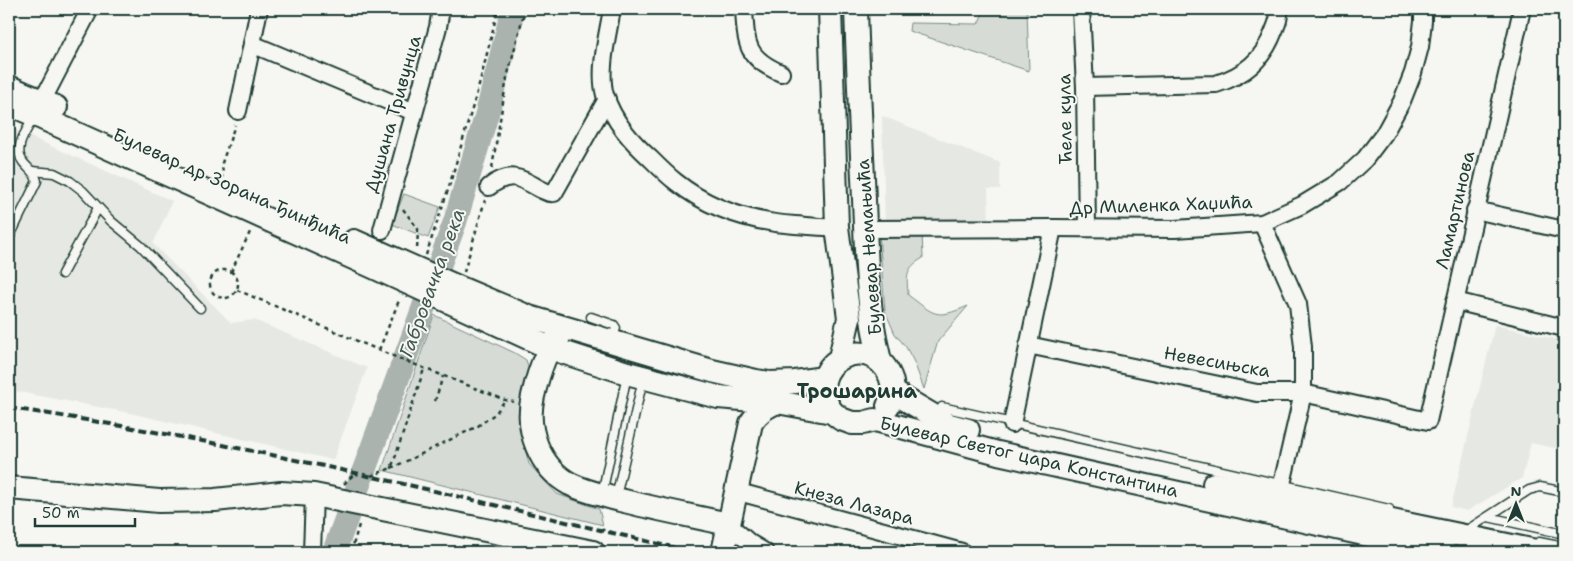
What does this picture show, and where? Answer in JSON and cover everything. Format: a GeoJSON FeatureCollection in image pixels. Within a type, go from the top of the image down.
{"type":"FeatureCollection","features":[{"type":"Feature","properties":{"kind":"main road","name":"Булевар Немањића"},"geometry":{"type":"LineString","coordinates":[[830,9],[836,227],[849,318],[840,358]]}},
{"type":"Feature","properties":{"kind":"main road","name":"Булевар Немањића"},"geometry":{"type":"LineString","coordinates":[[856,9],[870,312],[880,361]]}},
{"type":"Feature","properties":{"kind":"main road","name":"Булевар др Зорана Ђинђића"},"geometry":{"type":"LineString","coordinates":[[9,87],[39,108],[455,289]]}},
{"type":"Feature","properties":{"kind":"main road","name":"Булевар др Зорана Ђинђића"},"geometry":{"type":"LineString","coordinates":[[9,104],[39,108],[220,181],[415,273]]}},
{"type":"Feature","properties":{"kind":"main road"},"geometry":{"type":"LineString","coordinates":[[455,289],[529,317],[583,324],[612,342],[712,371],[756,381],[784,383],[824,378]]}},
{"type":"Feature","properties":{"kind":"main road","name":"Булевар Светог цара Константина"},"geometry":{"type":"LineString","coordinates":[[455,289],[550,348],[635,375],[718,397],[777,402],[832,412],[841,419],[852,423],[864,423],[875,420],[998,452],[1445,552]]}},
{"type":"Feature","properties":{"kind":"main road"},"geometry":{"type":"LineString","coordinates":[[583,324],[564,333],[550,348],[542,366],[531,406],[530,420],[534,440],[548,465],[568,483],[584,491],[728,524]]}},
{"type":"Feature","properties":{"kind":"main road","name":"Булевар Немањића"},"geometry":{"type":"LineString","coordinates":[[840,358],[850,354],[860,354],[871,356],[880,361]]}},
{"type":"Feature","properties":{"kind":"main road"},"geometry":{"type":"LineString","coordinates":[[832,412],[826,405],[823,396],[824,378],[833,363],[840,358]]}},
{"type":"Feature","properties":{"kind":"main road"},"geometry":{"type":"LineString","coordinates":[[875,420],[890,403],[893,392],[892,380],[888,370],[880,361]]}},
{"type":"Feature","properties":{"kind":"main road","name":"Булевар Светог цара Константина"},"geometry":{"type":"LineString","coordinates":[[893,392],[948,425],[1003,441],[1467,530],[1534,546]]}},
{"type":"Feature","properties":{"kind":"main road"},"geometry":{"type":"LineString","coordinates":[[723,552],[751,423],[761,411],[777,402]]}},
{"type":"Feature","properties":{"kind":"main road"},"geometry":{"type":"LineString","coordinates":[[9,488],[159,501],[216,500],[281,493],[314,495],[593,552]]}},
{"type":"Feature","properties":{"kind":"street"},"geometry":{"type":"LineString","coordinates":[[39,108],[46,91],[90,9]]}},
{"type":"Feature","properties":{"kind":"street"},"geometry":{"type":"LineString","coordinates":[[238,111],[258,9]]}},
{"type":"Feature","properties":{"kind":"street","name":"Душана Тривунца"},"geometry":{"type":"LineString","coordinates":[[382,230],[438,28],[441,9]]}},
{"type":"Feature","properties":{"kind":"street"},"geometry":{"type":"LineString","coordinates":[[612,9],[602,75],[607,99],[620,125],[640,149],[675,182],[703,200],[743,218],[782,224],[836,227]]}},
{"type":"Feature","properties":{"kind":"street"},"geometry":{"type":"LineString","coordinates":[[744,9],[746,39],[750,50],[764,64],[781,73]]}},
{"type":"Feature","properties":{"kind":"street","name":"Ћеле кула"},"geometry":{"type":"LineString","coordinates":[[1081,9],[1085,86],[1087,228]]}},
{"type":"Feature","properties":{"kind":"street"},"geometry":{"type":"LineString","coordinates":[[1085,86],[1216,84],[1230,80],[1242,73],[1262,56],[1280,15],[1279,9]]}},
{"type":"Feature","properties":{"kind":"street","name":"Др Миленка Хаџића"},"geometry":{"type":"LineString","coordinates":[[865,229],[1175,229],[1262,223],[1302,205],[1340,182],[1365,159],[1384,134],[1402,101],[1413,73],[1420,47],[1423,9]]}},
{"type":"Feature","properties":{"kind":"street","name":"Ламартинова"},"geometry":{"type":"LineString","coordinates":[[1428,422],[1522,9]]}},
{"type":"Feature","properties":{"kind":"street"},"geometry":{"type":"LineString","coordinates":[[252,44],[414,112]]}},
{"type":"Feature","properties":{"kind":"street"},"geometry":{"type":"LineString","coordinates":[[489,187],[499,179],[510,177],[521,179],[550,194],[554,193],[607,99]]}},
{"type":"Feature","properties":{"kind":"street"},"geometry":{"type":"LineString","coordinates":[[1475,210],[1564,230]]}},
{"type":"Feature","properties":{"kind":"street"},"geometry":{"type":"LineString","coordinates":[[1262,223],[1298,304],[1303,346],[1303,393],[1282,484]]}},
{"type":"Feature","properties":{"kind":"street"},"geometry":{"type":"LineString","coordinates":[[1012,424],[1053,228]]}},
{"type":"Feature","properties":{"kind":"street"},"geometry":{"type":"LineString","coordinates":[[1455,301],[1564,328]]}},
{"type":"Feature","properties":{"kind":"street","name":"Невесињска"},"geometry":{"type":"LineString","coordinates":[[1028,345],[1257,393],[1303,393],[1428,422]]}},
{"type":"Feature","properties":{"kind":"street","name":"Кнеза Лазара"},"geometry":{"type":"LineString","coordinates":[[736,491],[962,552]]}},
{"type":"Feature","properties":{"kind":"street"},"geometry":{"type":"LineString","coordinates":[[312,552],[314,495]]}},
{"type":"Feature","properties":{"kind":"street"},"geometry":{"type":"LineString","coordinates":[[728,524],[764,552]]}},
{"type":"Feature","properties":{"kind":"lane"},"geometry":{"type":"LineString","coordinates":[[9,238],[37,181],[36,176],[22,161],[18,150],[39,108]]}},
{"type":"Feature","properties":{"kind":"lane"},"geometry":{"type":"LineString","coordinates":[[32,171],[54,173],[70,181],[83,191],[98,208],[141,246],[200,308]]}},
{"type":"Feature","properties":{"kind":"lane"},"geometry":{"type":"LineString","coordinates":[[62,274],[98,208]]}},
{"type":"Feature","properties":{"kind":"lane"},"geometry":{"type":"LineString","coordinates":[[608,497],[635,375]]}},
{"type":"Feature","properties":{"kind":"lane"},"geometry":{"type":"LineString","coordinates":[[608,497],[635,375]]}},
{"type":"Feature","properties":{"kind":"lane","name":"Булевар Светог цара Константина"},"geometry":{"type":"LineString","coordinates":[[942,407],[1395,510]]}},
{"type":"Feature","properties":{"kind":"lane"},"geometry":{"type":"LineString","coordinates":[[1467,530],[1529,490],[1540,487],[1564,492]]}},
{"type":"Feature","properties":{"kind":"lane"},"geometry":{"type":"LineString","coordinates":[[1488,517],[1564,534]]}},
{"type":"Feature","properties":{"kind":"lane","name":"Булевар Светог цара Константина"},"geometry":{"type":"LineString","coordinates":[[1534,546],[1564,548]]}},
{"type":"Feature","properties":{"kind":"path"},"geometry":{"type":"LineString","coordinates":[[379,350],[415,273],[448,190],[480,82],[498,9]]}},
{"type":"Feature","properties":{"kind":"path"},"geometry":{"type":"LineString","coordinates":[[455,289],[489,187],[507,78],[525,9]]}},
{"type":"Feature","properties":{"kind":"path"},"geometry":{"type":"LineString","coordinates":[[220,181],[224,175],[222,163],[238,111]]}},
{"type":"Feature","properties":{"kind":"path"},"geometry":{"type":"LineString","coordinates":[[392,191],[418,229],[415,273]]}},
{"type":"Feature","properties":{"kind":"path"},"geometry":{"type":"LineString","coordinates":[[232,272],[252,228]]}},
{"type":"Feature","properties":{"kind":"path"},"geometry":{"type":"LineString","coordinates":[[225,270],[232,272],[238,281],[237,290],[226,297],[217,295],[211,288],[211,279],[217,272],[225,270]]}},
{"type":"Feature","properties":{"kind":"path"},"geometry":{"type":"LineString","coordinates":[[237,290],[416,366],[505,400],[531,406]]}},
{"type":"Feature","properties":{"kind":"path"},"geometry":{"type":"LineString","coordinates":[[391,468],[424,369]]}},
{"type":"Feature","properties":{"kind":"path"},"geometry":{"type":"LineString","coordinates":[[435,401],[443,376]]}},
{"type":"Feature","properties":{"kind":"path"},"geometry":{"type":"LineString","coordinates":[[371,476],[411,459],[478,426],[496,412],[505,400]]}},
{"type":"Feature","properties":{"kind":"path"},"geometry":{"type":"LineString","coordinates":[[351,552],[359,525],[373,508]]}},
{"type":"Feature","properties":{"kind":"shaded area"},"geometry":{"type":"Polygon","coordinates":[[[985,9],[1027,9],[1029,71],[909,31],[910,23],[978,24],[985,9]]]}},
{"type":"Feature","properties":{"kind":"shaded area"},"geometry":{"type":"Polygon","coordinates":[[[882,116],[1000,163],[1000,189],[988,189],[989,224],[885,224],[882,116]]]}},
{"type":"Feature","properties":{"kind":"shaded area"},"geometry":{"type":"Polygon","coordinates":[[[9,127],[172,201],[153,244],[231,323],[254,320],[367,368],[333,460],[130,413],[9,390],[9,127]]]}},
{"type":"Feature","properties":{"kind":"shaded area"},"geometry":{"type":"Polygon","coordinates":[[[404,194],[440,207],[428,238],[392,224],[404,194]]]}},
{"type":"Feature","properties":{"kind":"shaded area"},"geometry":{"type":"Polygon","coordinates":[[[922,232],[923,258],[912,266],[908,274],[908,295],[930,311],[936,313],[948,313],[968,306],[938,341],[924,389],[914,362],[906,347],[895,334],[885,311],[879,233],[922,232]]]}},
{"type":"Feature","properties":{"kind":"shaded area"},"geometry":{"type":"Polygon","coordinates":[[[434,315],[526,360],[529,369],[523,393],[522,437],[529,464],[557,494],[599,509],[603,525],[382,470],[434,315]]]}},
{"type":"Feature","properties":{"kind":"shaded area"},"geometry":{"type":"Polygon","coordinates":[[[1495,325],[1564,341],[1564,450],[1531,443],[1522,478],[1467,511],[1451,507],[1495,325]]]}},
{"type":"Feature","properties":{"kind":"waterway","name":"Габровачка река"},"geometry":{"type":"LineString","coordinates":[[334,552],[455,222],[488,110],[513,9]]}},
{"type":"Feature","properties":{"kind":"railway"},"geometry":{"type":"LineString","coordinates":[[9,408],[182,437],[353,472],[693,552]]}},
{"type":"Feature","properties":{"kind":"district","name":"Трошарина"},"geometry":{"type":"Point","coordinates":[857,391]}}]}
